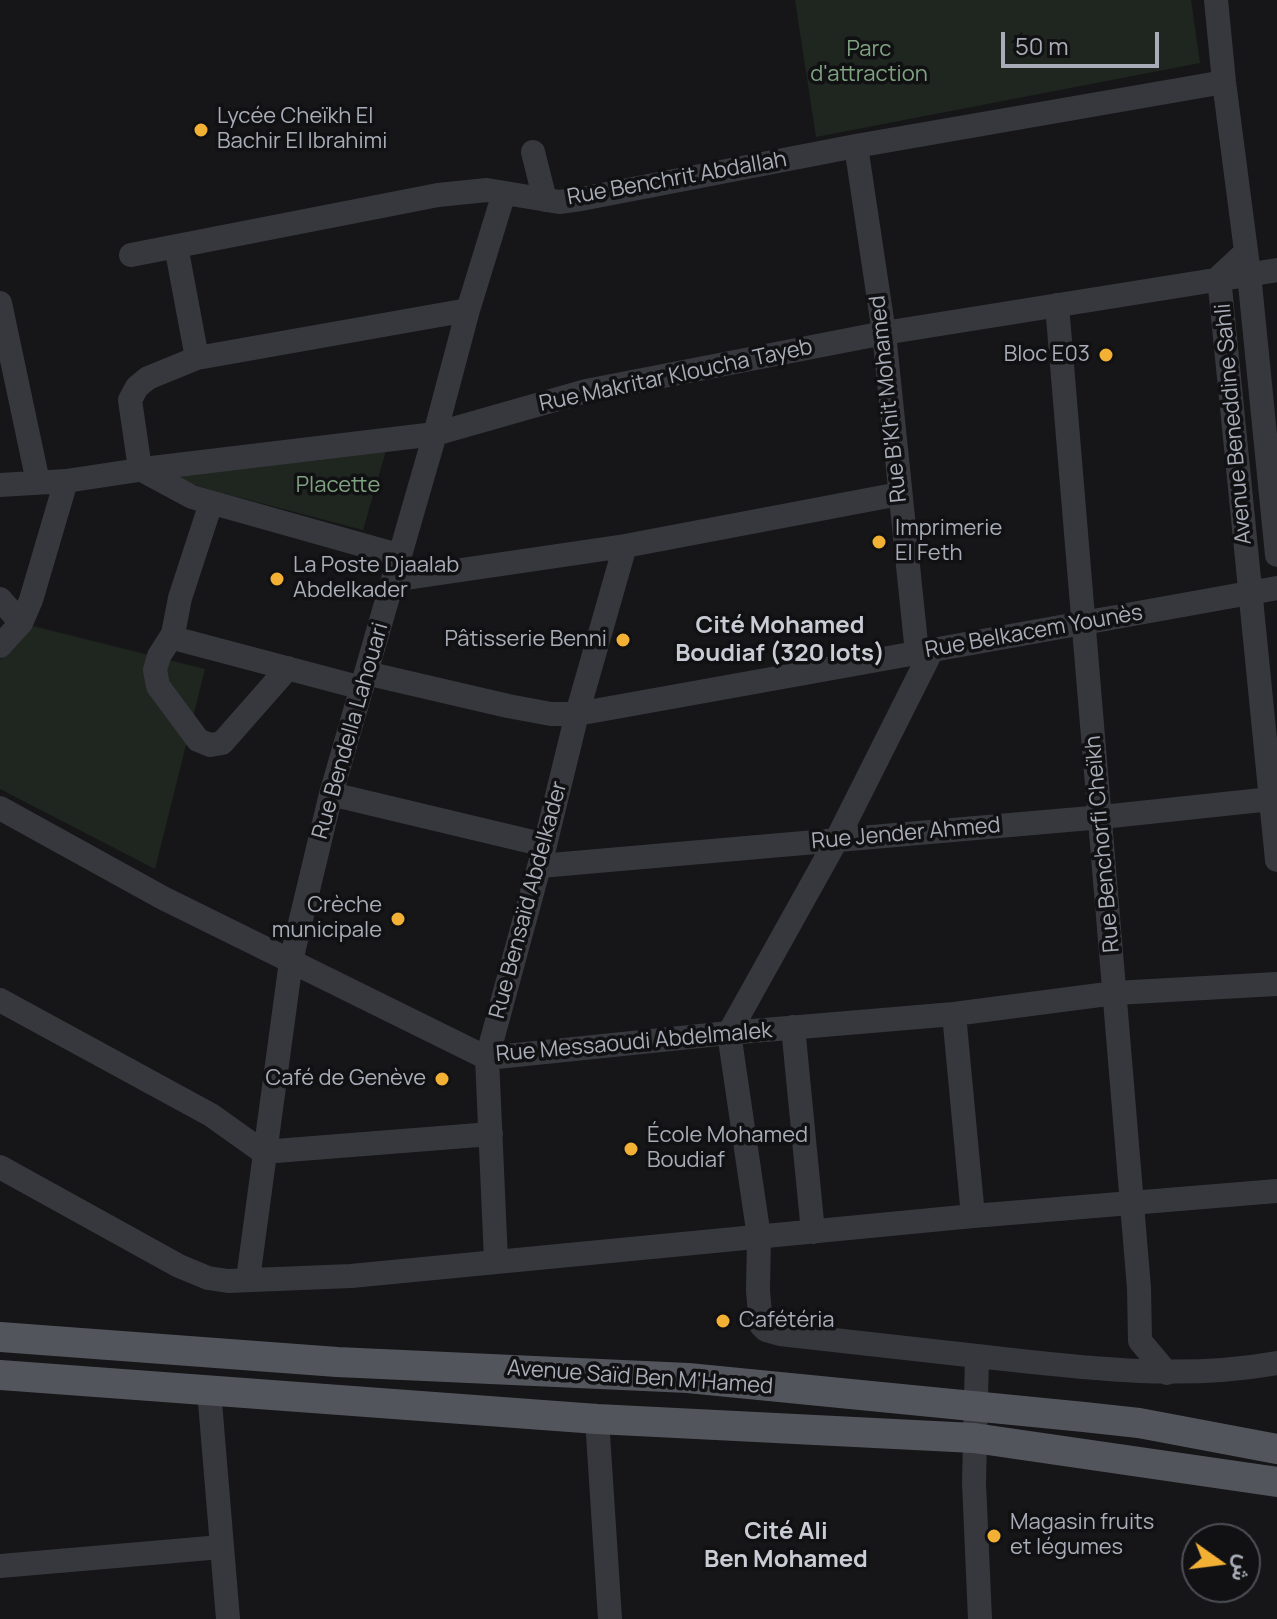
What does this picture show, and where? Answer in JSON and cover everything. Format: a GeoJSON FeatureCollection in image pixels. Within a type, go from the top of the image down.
{"type":"FeatureCollection","features":[{"type":"Feature","properties":{"kind":"main road","name":"Avenue Saïd Ben M'Hamed"},"geometry":{"type":"LineString","coordinates":[[0,1337],[337,1362],[688,1378],[1139,1423],[1277,1449]]}},
{"type":"Feature","properties":{"kind":"main road","name":"Avenue Saïd Ben M'Hamed"},"geometry":{"type":"LineString","coordinates":[[0,1375],[597,1419],[974,1438],[1277,1482]]}},
{"type":"Feature","properties":{"kind":"street","name":"Avenue Beneddine Sahli"},"geometry":{"type":"LineString","coordinates":[[1216,0],[1277,555]]}},
{"type":"Feature","properties":{"kind":"street","name":"Rue Benchrit Abdallah"},"geometry":{"type":"LineString","coordinates":[[131,255],[438,195],[487,190],[545,200],[581,199],[856,146],[1224,82]]}},
{"type":"Feature","properties":{"kind":"street","name":"Rue B'Khit Mohamed"},"geometry":{"type":"LineString","coordinates":[[856,146],[884,333],[899,494],[924,651]]}},
{"type":"Feature","properties":{"kind":"street"},"geometry":{"type":"LineString","coordinates":[[533,152],[545,200]]}},
{"type":"Feature","properties":{"kind":"street","name":"Rue Bendella Lahouari"},"geometry":{"type":"LineString","coordinates":[[248,1279],[291,961],[331,794],[504,193]]}},
{"type":"Feature","properties":{"kind":"street"},"geometry":{"type":"LineString","coordinates":[[176,246],[197,358]]}},
{"type":"Feature","properties":{"kind":"street","name":"Rue Makritar Kloucha Tayeb"},"geometry":{"type":"LineString","coordinates":[[0,485],[66,481],[140,469],[435,434],[586,391],[884,333],[1219,277],[1247,263],[1276,278]]}},
{"type":"Feature","properties":{"kind":"street","name":"Avenue Beneddine Sahli"},"geometry":{"type":"LineString","coordinates":[[1219,277],[1277,860]]}},
{"type":"Feature","properties":{"kind":"street"},"geometry":{"type":"LineString","coordinates":[[0,303],[38,482]]}},
{"type":"Feature","properties":{"kind":"street","name":"Rue Benchorfi Cheïkh"},"geometry":{"type":"LineString","coordinates":[[1057,305],[1102,817],[1139,1288],[1140,1341],[1167,1373]]}},
{"type":"Feature","properties":{"kind":"street"},"geometry":{"type":"LineString","coordinates":[[398,555],[211,503],[172,488],[140,469],[130,400],[137,387],[148,378],[197,358],[468,310]]}},
{"type":"Feature","properties":{"kind":"street"},"geometry":{"type":"LineString","coordinates":[[0,646],[21,623],[36,585],[66,481]]}},
{"type":"Feature","properties":{"kind":"street"},"geometry":{"type":"LineString","coordinates":[[393,580],[625,546],[899,494]]}},
{"type":"Feature","properties":{"kind":"street"},"geometry":{"type":"LineString","coordinates":[[211,503],[180,598],[173,634],[159,656],[155,670],[158,686],[198,740],[210,745],[222,743],[288,668]]}},
{"type":"Feature","properties":{"kind":"street","name":"Rue Bensaïd Abdelkader"},"geometry":{"type":"LineString","coordinates":[[496,1260],[487,1058],[543,856],[577,714],[625,546]]}},
{"type":"Feature","properties":{"kind":"street","name":"Rue Belkacem Younès"},"geometry":{"type":"LineString","coordinates":[[173,634],[177,639],[288,668],[551,714],[577,714],[1277,588]]}},
{"type":"Feature","properties":{"kind":"street"},"geometry":{"type":"LineString","coordinates":[[0,599],[21,623]]}},
{"type":"Feature","properties":{"kind":"street"},"geometry":{"type":"LineString","coordinates":[[924,651],[836,841],[729,1033],[759,1237],[761,1325],[780,1334],[1167,1373],[1218,1372],[1277,1363]]}},
{"type":"Feature","properties":{"kind":"street","name":"Rue Jender Ahmed"},"geometry":{"type":"LineString","coordinates":[[331,794],[543,856],[836,841],[1271,799]]}},
{"type":"Feature","properties":{"kind":"street","name":"Rue Messaoudi Abdelmalek"},"geometry":{"type":"LineString","coordinates":[[0,808],[163,898],[487,1058],[954,1014],[1115,993],[1277,984]]}},
{"type":"Feature","properties":{"kind":"street"},"geometry":{"type":"LineString","coordinates":[[0,1000],[211,1115],[263,1152],[491,1134]]}},
{"type":"Feature","properties":{"kind":"street"},"geometry":{"type":"LineString","coordinates":[[954,1014],[973,1216]]}},
{"type":"Feature","properties":{"kind":"street"},"geometry":{"type":"LineString","coordinates":[[793,1027],[813,1232]]}},
{"type":"Feature","properties":{"kind":"street"},"geometry":{"type":"LineString","coordinates":[[0,1167],[179,1266],[208,1278],[228,1281],[351,1276],[973,1216],[1277,1191]]}},
{"type":"Feature","properties":{"kind":"street"},"geometry":{"type":"LineString","coordinates":[[977,1356],[974,1438],[980,1619]]}},
{"type":"Feature","properties":{"kind":"street"},"geometry":{"type":"LineString","coordinates":[[209,1390],[228,1619]]}},
{"type":"Feature","properties":{"kind":"street"},"geometry":{"type":"LineString","coordinates":[[597,1419],[610,1619]]}},
{"type":"Feature","properties":{"kind":"street"},"geometry":{"type":"LineString","coordinates":[[0,1566],[221,1547]]}},
{"type":"Feature","properties":{"kind":"green space","name":"Parc d'attraction"},"geometry":{"type":"Polygon","coordinates":[[[795,0],[1191,0],[1200,63],[816,137],[795,0]]]}},
{"type":"Feature","properties":{"kind":"green space","name":"Placette"},"geometry":{"type":"Polygon","coordinates":[[[388,444],[363,530],[167,476],[388,444]]]}},
{"type":"Feature","properties":{"kind":"green space"},"geometry":{"type":"Polygon","coordinates":[[[33,626],[205,669],[155,869],[0,789],[0,660],[33,626]]]}},
{"type":"Feature","properties":{"kind":"place","name":"Lycée Cheïkh El Bachir El Ibrahimi"},"geometry":{"type":"Point","coordinates":[201,130]}},
{"type":"Feature","properties":{"kind":"place","name":"Bloc E03"},"geometry":{"type":"Point","coordinates":[1106,355]}},
{"type":"Feature","properties":{"kind":"place","name":"Imprimerie El Feth"},"geometry":{"type":"Point","coordinates":[879,542]}},
{"type":"Feature","properties":{"kind":"place","name":"La Poste Djaalab Abdelkader"},"geometry":{"type":"Point","coordinates":[277,579]}},
{"type":"Feature","properties":{"kind":"place","name":"Pâtisserie Benni"},"geometry":{"type":"Point","coordinates":[623,640]}},
{"type":"Feature","properties":{"kind":"place","name":"Crèche municipale"},"geometry":{"type":"Point","coordinates":[398,919]}},
{"type":"Feature","properties":{"kind":"place","name":"Café de Genève"},"geometry":{"type":"Point","coordinates":[442,1079]}},
{"type":"Feature","properties":{"kind":"place","name":"École Mohamed Boudiaf"},"geometry":{"type":"Point","coordinates":[631,1149]}},
{"type":"Feature","properties":{"kind":"place","name":"Cafétéria"},"geometry":{"type":"Point","coordinates":[723,1321]}},
{"type":"Feature","properties":{"kind":"place","name":"Magasin fruits et légumes"},"geometry":{"type":"Point","coordinates":[994,1536]}},
{"type":"Feature","properties":{"kind":"district","name":"Cité Mohamed Boudiaf (320 lots)"},"geometry":{"type":"Point","coordinates":[780,640]}},
{"type":"Feature","properties":{"kind":"district","name":"Cité Ali Ben Mohamed"},"geometry":{"type":"Point","coordinates":[786,1546]}}]}
